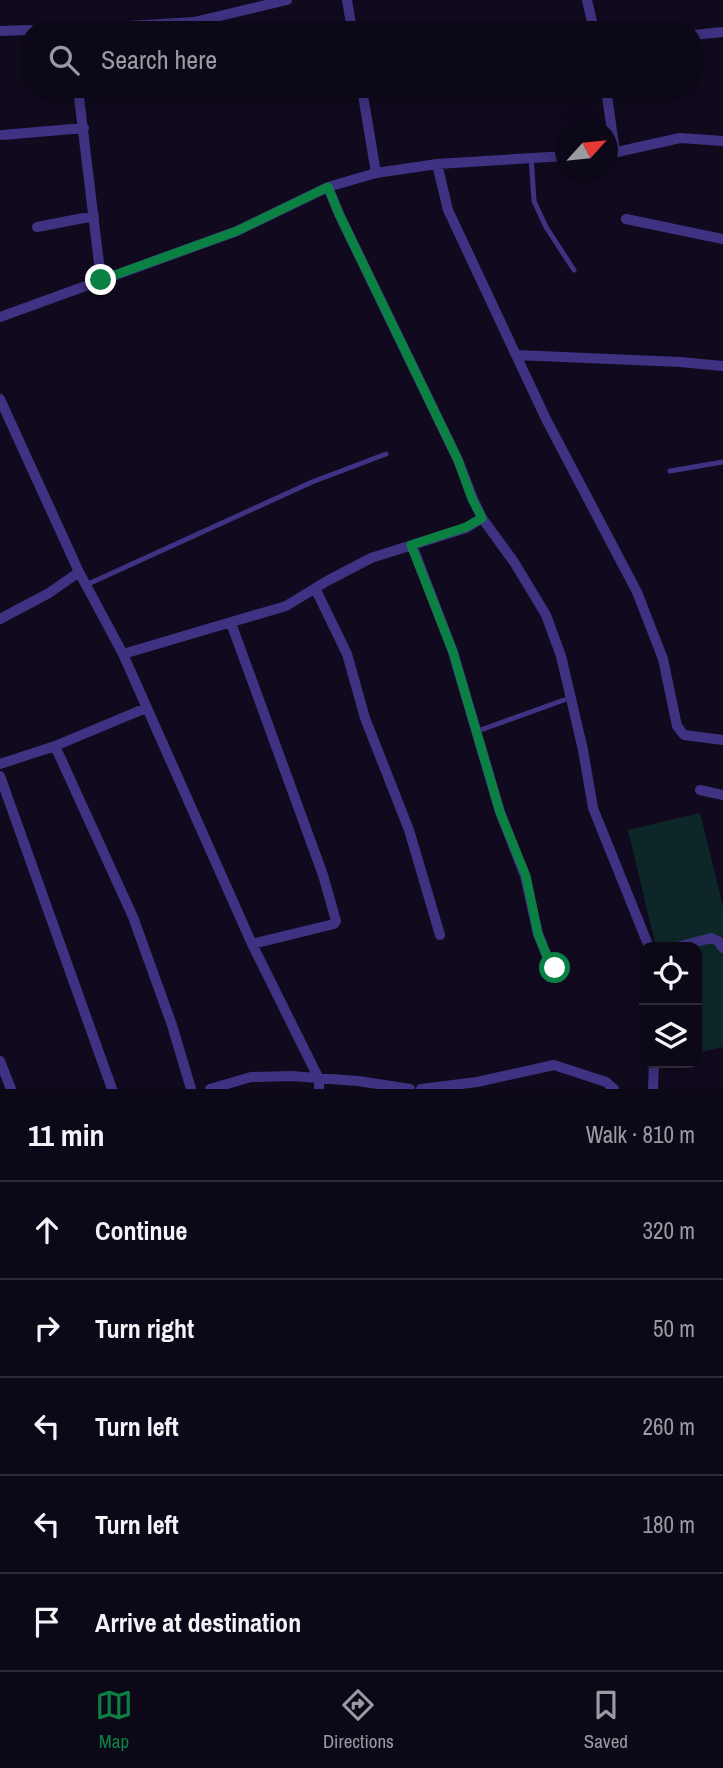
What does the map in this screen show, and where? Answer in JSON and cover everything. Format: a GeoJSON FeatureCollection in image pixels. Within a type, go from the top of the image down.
{"type":"FeatureCollection","features":[{"type":"Feature","properties":{"kind":"street"},"geometry":{"type":"LineString","coordinates":[[198,21],[287,0]]}},
{"type":"Feature","properties":{"kind":"street"},"geometry":{"type":"LineString","coordinates":[[347,0],[350,21]]}},
{"type":"Feature","properties":{"kind":"street"},"geometry":{"type":"LineString","coordinates":[[587,0],[592,21]]}},
{"type":"Feature","properties":{"kind":"street"},"geometry":{"type":"LineString","coordinates":[[0,31],[21,30]]}},
{"type":"Feature","properties":{"kind":"street"},"geometry":{"type":"LineString","coordinates":[[702,34],[723,32]]}},
{"type":"Feature","properties":{"kind":"street"},"geometry":{"type":"LineString","coordinates":[[79,98],[101,280]]}},
{"type":"Feature","properties":{"kind":"street"},"geometry":{"type":"LineString","coordinates":[[364,98],[376,173]]}},
{"type":"Feature","properties":{"kind":"street"},"geometry":{"type":"LineString","coordinates":[[607,98],[608,119]]}},
{"type":"Feature","properties":{"kind":"street"},"geometry":{"type":"LineString","coordinates":[[2,135],[83,128]]}},
{"type":"Feature","properties":{"kind":"street"},"geometry":{"type":"LineString","coordinates":[[618,151],[680,138],[723,141]]}},
{"type":"Feature","properties":{"kind":"street"},"geometry":{"type":"LineString","coordinates":[[0,317],[237,231],[328,187],[376,173],[437,164],[555,156]]}},
{"type":"Feature","properties":{"kind":"street"},"geometry":{"type":"LineString","coordinates":[[437,164],[448,210],[546,419],[637,592],[663,659],[677,726],[684,735],[723,740]]}},
{"type":"Feature","properties":{"kind":"street"},"geometry":{"type":"LineString","coordinates":[[328,187],[458,460],[472,499],[546,615],[561,656],[583,750],[593,808],[647,942]]}},
{"type":"Feature","properties":{"kind":"street"},"geometry":{"type":"LineString","coordinates":[[37,227],[94,216]]}},
{"type":"Feature","properties":{"kind":"street"},"geometry":{"type":"LineString","coordinates":[[626,219],[723,239]]}},
{"type":"Feature","properties":{"kind":"street"},"geometry":{"type":"LineString","coordinates":[[516,355],[723,366]]}},
{"type":"Feature","properties":{"kind":"street"},"geometry":{"type":"LineString","coordinates":[[0,398],[79,572],[122,654],[252,944],[319,1084]]}},
{"type":"Feature","properties":{"kind":"street"},"geometry":{"type":"LineString","coordinates":[[122,654],[286,606],[371,558],[466,527],[482,518]]}},
{"type":"Feature","properties":{"kind":"street"},"geometry":{"type":"LineString","coordinates":[[411,545],[453,652],[500,812],[526,876],[538,934],[549,961],[555,968]]}},
{"type":"Feature","properties":{"kind":"street"},"geometry":{"type":"LineString","coordinates":[[0,619],[49,593],[79,572]]}},
{"type":"Feature","properties":{"kind":"street"},"geometry":{"type":"LineString","coordinates":[[315,588],[346,654],[365,718],[409,830],[440,935]]}},
{"type":"Feature","properties":{"kind":"street"},"geometry":{"type":"LineString","coordinates":[[231,623],[323,875],[336,921],[323,927],[252,944]]}},
{"type":"Feature","properties":{"kind":"street"},"geometry":{"type":"LineString","coordinates":[[0,764],[55,746],[146,708]]}},
{"type":"Feature","properties":{"kind":"street"},"geometry":{"type":"LineString","coordinates":[[55,746],[133,917],[172,1025],[191,1089]]}},
{"type":"Feature","properties":{"kind":"street"},"geometry":{"type":"LineString","coordinates":[[0,776],[112,1089]]}},
{"type":"Feature","properties":{"kind":"street"},"geometry":{"type":"LineString","coordinates":[[700,790],[723,796]]}},
{"type":"Feature","properties":{"kind":"street"},"geometry":{"type":"LineString","coordinates":[[696,942],[711,938],[718,941],[723,948]]}},
{"type":"Feature","properties":{"kind":"street"},"geometry":{"type":"LineString","coordinates":[[0,1061],[11,1089]]}},
{"type":"Feature","properties":{"kind":"street"},"geometry":{"type":"LineString","coordinates":[[421,1089],[510,1076],[554,1065],[606,1082],[614,1089]]}},
{"type":"Feature","properties":{"kind":"street"},"geometry":{"type":"LineString","coordinates":[[653,1089],[654,1068]]}},
{"type":"Feature","properties":{"kind":"street"},"geometry":{"type":"LineString","coordinates":[[210,1089],[251,1077],[291,1076],[319,1084],[358,1081],[410,1089]]}},
{"type":"Feature","properties":{"kind":"street"},"geometry":{"type":"LineString","coordinates":[[510,1076],[510,1089]]}},
{"type":"Feature","properties":{"kind":"lane"},"geometry":{"type":"LineString","coordinates":[[531,156],[534,201],[546,227],[574,270]]}},
{"type":"Feature","properties":{"kind":"lane"},"geometry":{"type":"LineString","coordinates":[[86,585],[312,482],[386,454]]}},
{"type":"Feature","properties":{"kind":"lane"},"geometry":{"type":"LineString","coordinates":[[670,471],[723,462]]}},
{"type":"Feature","properties":{"kind":"lane"},"geometry":{"type":"LineString","coordinates":[[475,732],[564,700]]}},
{"type":"Feature","properties":{"kind":"green space"},"geometry":{"type":"Polygon","coordinates":[[[700,813],[723,907],[723,1047],[702,1052],[702,942],[655,942],[628,830],[700,813]]]}},
{"type":"Feature","properties":{"kind":"route"},"geometry":{"type":"LineString","coordinates":[[101,280],[237,231],[328,187],[458,460],[482,518],[466,527],[411,545],[438,608],[453,652],[500,812],[526,876],[538,934],[549,961],[555,968]]}}]}
